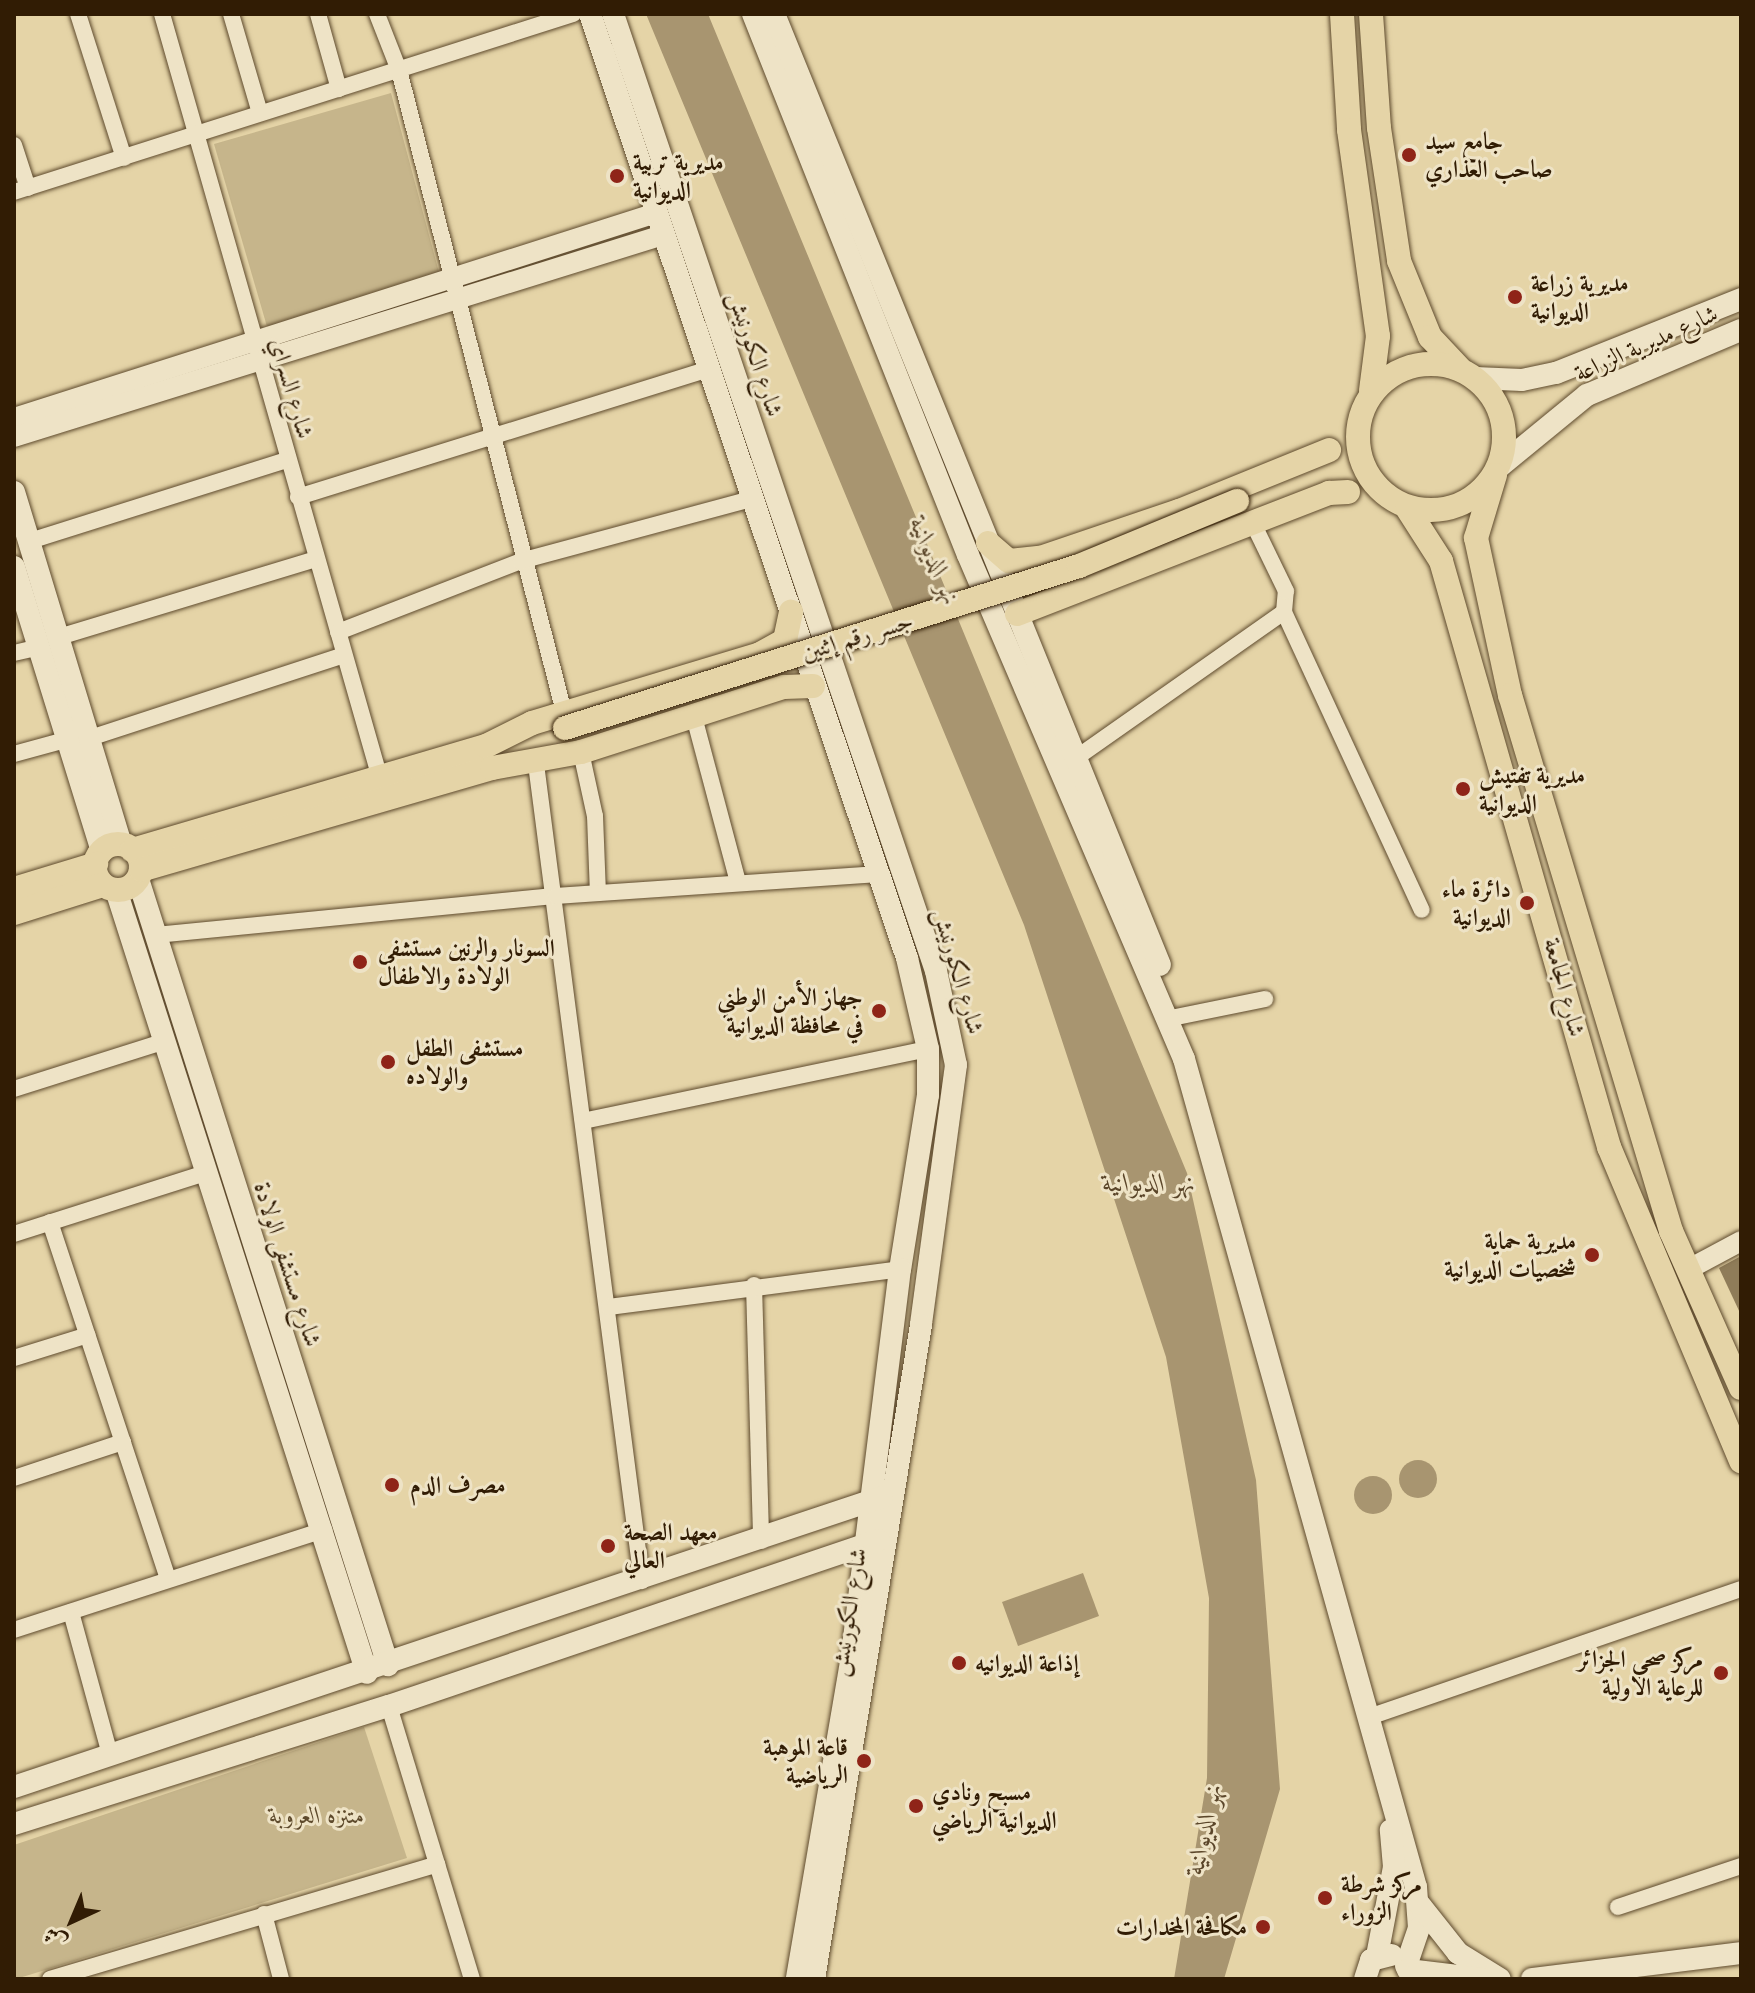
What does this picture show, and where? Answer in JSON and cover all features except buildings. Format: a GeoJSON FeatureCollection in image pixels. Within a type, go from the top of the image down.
{"type":"FeatureCollection","features":[{"type":"Feature","properties":{"kind":"main road"},"geometry":{"type":"LineString","coordinates":[[753,14],[1007,617],[1184,1059]]}},
{"type":"Feature","properties":{"kind":"main road"},"geometry":{"type":"LineString","coordinates":[[774,14],[978,549],[1009,561],[1040,558],[1179,511],[1329,450]]}},
{"type":"Feature","properties":{"kind":"main road"},"geometry":{"type":"LineString","coordinates":[[1244,514],[1329,450],[1361,417],[1371,391],[1378,336],[1349,130],[1342,14]]}},
{"type":"Feature","properties":{"kind":"main road"},"geometry":{"type":"LineString","coordinates":[[1007,617],[1297,494],[1348,492],[1438,513],[1458,508],[1497,471],[1498,410],[1468,373],[1430,337],[1399,261],[1379,128],[1371,14]]}},
{"type":"Feature","properties":{"kind":"main road","name":"شارع الكورنيش"},"geometry":{"type":"LineString","coordinates":[[604,23],[656,213],[915,987],[928,1049],[930,1076],[893,1323],[884,1497]]}},
{"type":"Feature","properties":{"kind":"main road","name":"شارع الكورنيش"},"geometry":{"type":"LineString","coordinates":[[604,23],[704,279],[940,985],[956,1081],[921,1325],[877,1540],[814,1979]]}},
{"type":"Feature","properties":{"kind":"main road"},"geometry":{"type":"LineString","coordinates":[[680,284],[704,279]]}},
{"type":"Feature","properties":{"kind":"main road","name":"شارع مديرية الزراعة"},"geometry":{"type":"LineString","coordinates":[[1468,373],[1522,380],[1556,373],[1741,299]]}},
{"type":"Feature","properties":{"kind":"main road","name":"شارع مديرية الزراعة"},"geometry":{"type":"LineString","coordinates":[[1497,471],[1587,395],[1741,330]]}},
{"type":"Feature","properties":{"kind":"main road"},"geometry":{"type":"LineString","coordinates":[[1371,391],[1405,367],[1468,373]]}},
{"type":"Feature","properties":{"kind":"main road"},"geometry":{"type":"LineString","coordinates":[[1361,417],[1365,462],[1403,506]]}},
{"type":"Feature","properties":{"kind":"main road","name":"شارع الجامعة"},"geometry":{"type":"LineString","coordinates":[[1497,471],[1480,516],[1479,564],[1514,711],[1660,1196],[1687,1270],[1741,1388]]}},
{"type":"Feature","properties":{"kind":"main road"},"geometry":{"type":"LineString","coordinates":[[14,492],[30,541],[49,642]]}},
{"type":"Feature","properties":{"kind":"main road","name":"شارع الجامعة"},"geometry":{"type":"LineString","coordinates":[[1403,506],[1441,561],[1629,1204],[1683,1334],[1741,1461]]}},
{"type":"Feature","properties":{"kind":"main road","name":"جسر رقم إثنين"},"geometry":{"type":"LineString","coordinates":[[572,733],[975,614],[1244,514]]}},
{"type":"Feature","properties":{"kind":"main road"},"geometry":{"type":"LineString","coordinates":[[14,567],[49,642],[119,867]]}},
{"type":"Feature","properties":{"kind":"main road"},"geometry":{"type":"LineString","coordinates":[[14,889],[119,867],[572,733],[769,650],[785,640],[791,612]]}},
{"type":"Feature","properties":{"kind":"main road"},"geometry":{"type":"LineString","coordinates":[[1007,617],[1076,758],[1176,1017],[1184,1059],[1386,1773],[1419,1902],[1418,1938],[1408,1972]]}},
{"type":"Feature","properties":{"kind":"main road"},"geometry":{"type":"LineString","coordinates":[[14,913],[119,867],[379,775],[489,757],[536,764],[572,733],[693,713],[791,685],[813,686]]}},
{"type":"Feature","properties":{"kind":"main road","name":"شارع مستشفى الولادة"},"geometry":{"type":"LineString","coordinates":[[119,867],[156,935],[324,1530],[378,1669]]}},
{"type":"Feature","properties":{"kind":"main road","name":"شارع مستشفى الولادة"},"geometry":{"type":"LineString","coordinates":[[119,867],[165,1041],[208,1172],[262,1302],[378,1669]]}},
{"type":"Feature","properties":{"kind":"main road"},"geometry":{"type":"LineString","coordinates":[[915,987],[940,985]]}},
{"type":"Feature","properties":{"kind":"main road"},"geometry":{"type":"LineString","coordinates":[[930,1076],[956,1081]]}},
{"type":"Feature","properties":{"kind":"main road"},"geometry":{"type":"LineString","coordinates":[[1629,1204],[1660,1196]]}},
{"type":"Feature","properties":{"kind":"main road"},"geometry":{"type":"LineString","coordinates":[[893,1323],[921,1325]]}},
{"type":"Feature","properties":{"kind":"main road"},"geometry":{"type":"LineString","coordinates":[[1683,1334],[1712,1325]]}},
{"type":"Feature","properties":{"kind":"main road"},"geometry":{"type":"LineString","coordinates":[[14,1787],[642,1581],[884,1497]]}},
{"type":"Feature","properties":{"kind":"main road"},"geometry":{"type":"LineString","coordinates":[[14,1824],[203,1761],[389,1706],[877,1540]]}},
{"type":"Feature","properties":{"kind":"main road","name":"شارع الكورنيش"},"geometry":{"type":"LineString","coordinates":[[797,1979],[877,1540]]}},
{"type":"Feature","properties":{"kind":"main road"},"geometry":{"type":"LineString","coordinates":[[585,1600],[599,1635]]}},
{"type":"Feature","properties":{"kind":"main road"},"geometry":{"type":"LineString","coordinates":[[192,1729],[184,1748],[203,1761]]}},
{"type":"Feature","properties":{"kind":"main road"},"geometry":{"type":"LineString","coordinates":[[154,1742],[173,1753],[170,1767],[159,1775]]}},
{"type":"Feature","properties":{"kind":"main road"},"geometry":{"type":"LineString","coordinates":[[1367,1972],[1394,1867],[1386,1773]]}},
{"type":"Feature","properties":{"kind":"main road"},"geometry":{"type":"LineString","coordinates":[[1419,1902],[1448,1944],[1500,1979]]}},
{"type":"Feature","properties":{"kind":"main road"},"geometry":{"type":"LineString","coordinates":[[1532,1979],[1741,1953]]}},
{"type":"Feature","properties":{"kind":"main road"},"geometry":{"type":"LineString","coordinates":[[1367,1972],[1391,1954],[1408,1972],[1482,1979]]}},
{"type":"Feature","properties":{"kind":"main road"},"geometry":{"type":"LineString","coordinates":[[1604,1979],[1741,1960]]}},
{"type":"Feature","properties":{"kind":"street"},"geometry":{"type":"LineString","coordinates":[[78,14],[124,158]]}},
{"type":"Feature","properties":{"kind":"street","name":"شارع السراي"},"geometry":{"type":"LineString","coordinates":[[162,14],[379,775]]}},
{"type":"Feature","properties":{"kind":"street"},"geometry":{"type":"LineString","coordinates":[[231,14],[260,113]]}},
{"type":"Feature","properties":{"kind":"street"},"geometry":{"type":"LineString","coordinates":[[318,14],[339,89]]}},
{"type":"Feature","properties":{"kind":"street"},"geometry":{"type":"LineString","coordinates":[[377,14],[399,70],[459,300],[521,561],[595,816],[598,893]]}},
{"type":"Feature","properties":{"kind":"street"},"geometry":{"type":"LineString","coordinates":[[14,145],[21,190],[573,14]]}},
{"type":"Feature","properties":{"kind":"street"},"geometry":{"type":"LineString","coordinates":[[14,437],[452,275],[656,213]]}},
{"type":"Feature","properties":{"kind":"street"},"geometry":{"type":"LineString","coordinates":[[14,418],[256,350],[459,300],[663,235]]}},
{"type":"Feature","properties":{"kind":"street"},"geometry":{"type":"LineString","coordinates":[[298,497],[491,432],[708,369]]}},
{"type":"Feature","properties":{"kind":"street"},"geometry":{"type":"LineString","coordinates":[[30,541],[287,460]]}},
{"type":"Feature","properties":{"kind":"street"},"geometry":{"type":"LineString","coordinates":[[338,632],[521,561],[751,499]]}},
{"type":"Feature","properties":{"kind":"street"},"geometry":{"type":"LineString","coordinates":[[1244,514],[1286,591],[1284,612],[1422,910]]}},
{"type":"Feature","properties":{"kind":"street"},"geometry":{"type":"LineString","coordinates":[[14,653],[316,559]]}},
{"type":"Feature","properties":{"kind":"street"},"geometry":{"type":"LineString","coordinates":[[1076,758],[1284,612]]}},
{"type":"Feature","properties":{"kind":"street"},"geometry":{"type":"LineString","coordinates":[[14,754],[80,738],[344,655]]}},
{"type":"Feature","properties":{"kind":"street"},"geometry":{"type":"LineString","coordinates":[[693,713],[738,882]]}},
{"type":"Feature","properties":{"kind":"street"},"geometry":{"type":"LineString","coordinates":[[536,764],[556,896],[642,1581]]}},
{"type":"Feature","properties":{"kind":"street"},"geometry":{"type":"LineString","coordinates":[[156,935],[556,896],[878,874]]}},
{"type":"Feature","properties":{"kind":"street"},"geometry":{"type":"LineString","coordinates":[[1176,1017],[1265,999]]}},
{"type":"Feature","properties":{"kind":"street"},"geometry":{"type":"LineString","coordinates":[[14,1089],[165,1041]]}},
{"type":"Feature","properties":{"kind":"street"},"geometry":{"type":"LineString","coordinates":[[583,1121],[928,1049]]}},
{"type":"Feature","properties":{"kind":"street"},"geometry":{"type":"LineString","coordinates":[[14,1234],[208,1172]]}},
{"type":"Feature","properties":{"kind":"street"},"geometry":{"type":"LineString","coordinates":[[50,1222],[168,1579]]}},
{"type":"Feature","properties":{"kind":"street"},"geometry":{"type":"LineString","coordinates":[[1687,1270],[1741,1241]]}},
{"type":"Feature","properties":{"kind":"street"},"geometry":{"type":"LineString","coordinates":[[609,1307],[754,1285],[900,1269]]}},
{"type":"Feature","properties":{"kind":"street"},"geometry":{"type":"LineString","coordinates":[[754,1285],[761,1541]]}},
{"type":"Feature","properties":{"kind":"street"},"geometry":{"type":"LineString","coordinates":[[14,1358],[88,1335]]}},
{"type":"Feature","properties":{"kind":"street"},"geometry":{"type":"LineString","coordinates":[[14,1478],[123,1442]]}},
{"type":"Feature","properties":{"kind":"street"},"geometry":{"type":"LineString","coordinates":[[14,1630],[324,1530]]}},
{"type":"Feature","properties":{"kind":"street"},"geometry":{"type":"LineString","coordinates":[[1369,1717],[1741,1589]]}},
{"type":"Feature","properties":{"kind":"street"},"geometry":{"type":"LineString","coordinates":[[71,1612],[110,1755]]}},
{"type":"Feature","properties":{"kind":"street"},"geometry":{"type":"LineString","coordinates":[[389,1706],[472,1979]]}},
{"type":"Feature","properties":{"kind":"street"},"geometry":{"type":"LineString","coordinates":[[50,1979],[437,1864]]}},
{"type":"Feature","properties":{"kind":"street"},"geometry":{"type":"LineString","coordinates":[[1618,1907],[1741,1866]]}},
{"type":"Feature","properties":{"kind":"street"},"geometry":{"type":"LineString","coordinates":[[264,1914],[281,1979]]}},
{"type":"Feature","properties":{"kind":"green space"},"geometry":{"type":"Polygon","coordinates":[[[391,93],[440,276],[270,337],[214,144],[391,93]]]}},
{"type":"Feature","properties":{"kind":"green space","name":"متنزه العروبة"},"geometry":{"type":"Polygon","coordinates":[[[364,1727],[407,1858],[16,1979],[14,1845],[364,1727]]]}},
{"type":"Feature","properties":{"kind":"water","name":"نهر الديوانية"},"geometry":{"type":"Polygon","coordinates":[[[646,14],[708,14],[1187,1173],[1256,1480],[1280,1789],[1224,1979],[1174,1979],[1207,1778],[1209,1598],[1166,1357],[1024,925],[646,14]]]}},
{"type":"Feature","properties":{"kind":"water"},"geometry":{"type":"Polygon","coordinates":[[[1418,1460],[1432,1465],[1437,1479],[1432,1493],[1418,1498],[1404,1493],[1399,1479],[1404,1465],[1418,1460]]]}},
{"type":"Feature","properties":{"kind":"water"},"geometry":{"type":"Polygon","coordinates":[[[1373,1476],[1387,1481],[1392,1495],[1387,1509],[1373,1514],[1359,1509],[1354,1495],[1359,1481],[1373,1476]]]}},
{"type":"Feature","properties":{"kind":"water"},"geometry":{"type":"Polygon","coordinates":[[[1083,1573],[1099,1616],[1018,1646],[1002,1602],[1083,1573]]]}},
{"type":"Feature","properties":{"kind":"place","name":"جامع سيد صاحب العذاري"},"geometry":{"type":"Point","coordinates":[1409,155]}},
{"type":"Feature","properties":{"kind":"place","name":"مديرية تربية الديوانية"},"geometry":{"type":"Point","coordinates":[617,176]}},
{"type":"Feature","properties":{"kind":"place","name":"مديرية زراعة الديوانية"},"geometry":{"type":"Point","coordinates":[1515,297]}},
{"type":"Feature","properties":{"kind":"place","name":"مديرية تفتيش الديوانية"},"geometry":{"type":"Point","coordinates":[1463,789]}},
{"type":"Feature","properties":{"kind":"place","name":"دائرة ماء الديوانية"},"geometry":{"type":"Point","coordinates":[1527,903]}},
{"type":"Feature","properties":{"kind":"place","name":"السونار والرنين مستشفى الولادة والاطفال"},"geometry":{"type":"Point","coordinates":[360,962]}},
{"type":"Feature","properties":{"kind":"place","name":"جهاز الأمن الوطني في محافظة الديوانية"},"geometry":{"type":"Point","coordinates":[879,1011]}},
{"type":"Feature","properties":{"kind":"place","name":"مستشفى الطفل والولاده"},"geometry":{"type":"Point","coordinates":[388,1062]}},
{"type":"Feature","properties":{"kind":"place","name":"مديرية حماية شخصيات الديوانية"},"geometry":{"type":"Point","coordinates":[1592,1255]}},
{"type":"Feature","properties":{"kind":"place","name":"مصرف الدم"},"geometry":{"type":"Point","coordinates":[392,1485]}},
{"type":"Feature","properties":{"kind":"place","name":"معهد الصحة العالي"},"geometry":{"type":"Point","coordinates":[608,1546]}},
{"type":"Feature","properties":{"kind":"place","name":"إذاعة الديوانيه"},"geometry":{"type":"Point","coordinates":[959,1663]}},
{"type":"Feature","properties":{"kind":"place","name":"مركز صحي الجزائر للرعاية الاولية"},"geometry":{"type":"Point","coordinates":[1721,1673]}},
{"type":"Feature","properties":{"kind":"place","name":"قاعة الموهبة الرياضية"},"geometry":{"type":"Point","coordinates":[864,1761]}},
{"type":"Feature","properties":{"kind":"place","name":"مسبح ونادي الديوانية الرياضي"},"geometry":{"type":"Point","coordinates":[916,1806]}},
{"type":"Feature","properties":{"kind":"place","name":"مركز شرطة الزوراء"},"geometry":{"type":"Point","coordinates":[1325,1898]}},
{"type":"Feature","properties":{"kind":"place","name":"مكافحة المخدارات"},"geometry":{"type":"Point","coordinates":[1263,1927]}}]}
